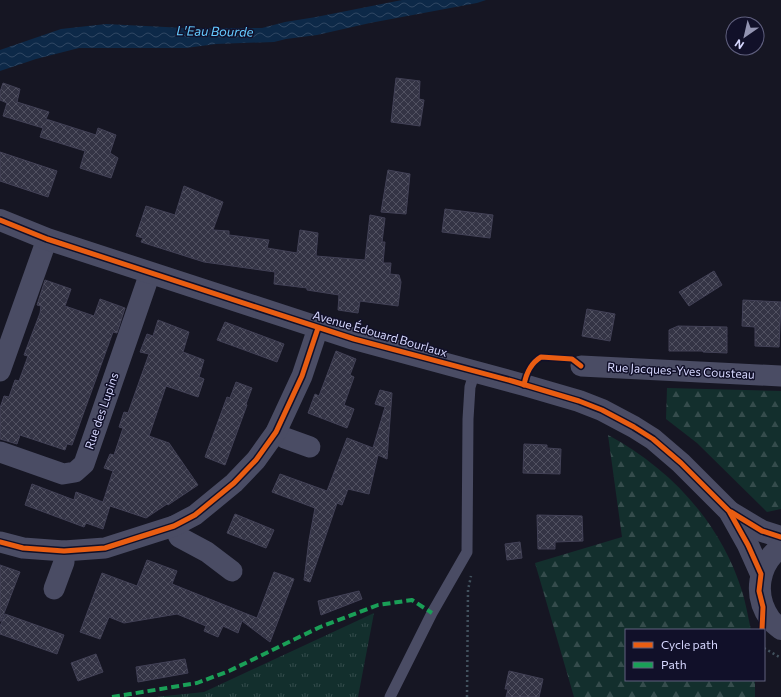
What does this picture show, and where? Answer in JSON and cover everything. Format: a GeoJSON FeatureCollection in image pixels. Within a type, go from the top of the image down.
{"type":"FeatureCollection","features":[{"type":"Feature","properties":{"kind":"street","name":"Avenue Édouard Bourlaux"},"geometry":{"type":"LineString","coordinates":[[0,220],[47,239],[318,328],[579,401],[602,410],[634,427],[653,440],[681,463],[729,511],[762,531],[781,537]]}},
{"type":"Feature","properties":{"kind":"street"},"geometry":{"type":"LineString","coordinates":[[0,371],[47,239]]}},
{"type":"Feature","properties":{"kind":"street","name":"Rue des Lupins"},"geometry":{"type":"LineString","coordinates":[[0,452],[63,474],[75,472],[84,464],[150,273]]}},
{"type":"Feature","properties":{"kind":"street"},"geometry":{"type":"LineString","coordinates":[[0,542],[23,548],[64,551],[105,548],[174,526],[195,515],[234,484],[256,460],[276,432],[302,376],[318,328]]}},
{"type":"Feature","properties":{"kind":"street","name":"Rue Jacques-Yves Cousteau"},"geometry":{"type":"LineString","coordinates":[[581,366],[781,376]]}},
{"type":"Feature","properties":{"kind":"street"},"geometry":{"type":"LineString","coordinates":[[276,432],[285,438],[310,447]]}},
{"type":"Feature","properties":{"kind":"street","name":"Avenue Édouard Bourlaux"},"geometry":{"type":"LineString","coordinates":[[729,511],[748,545],[761,574]]}},
{"type":"Feature","properties":{"kind":"street"},"geometry":{"type":"LineString","coordinates":[[174,526],[179,537],[207,552],[232,571]]}},
{"type":"Feature","properties":{"kind":"street"},"geometry":{"type":"LineString","coordinates":[[781,547],[768,559],[761,574],[759,591],[763,607],[771,620],[781,629]]}},
{"type":"Feature","properties":{"kind":"street"},"geometry":{"type":"LineString","coordinates":[[54,588],[64,562],[64,551]]}},
{"type":"Feature","properties":{"kind":"lane"},"geometry":{"type":"LineString","coordinates":[[390,697],[432,613],[466,552],[468,419],[470,387],[475,371]]}},
{"type":"Feature","properties":{"kind":"path"},"geometry":{"type":"LineString","coordinates":[[467,697],[468,590],[471,575]]}},
{"type":"Feature","properties":{"kind":"path"},"geometry":{"type":"LineString","coordinates":[[765,649],[781,658]]}},
{"type":"Feature","properties":{"kind":"green space"},"geometry":{"type":"Polygon","coordinates":[[[667,388],[781,391],[781,509],[767,512],[697,443],[666,419],[667,388]]]}},
{"type":"Feature","properties":{"kind":"green space"},"geometry":{"type":"Polygon","coordinates":[[[608,435],[631,448],[672,481],[707,520],[733,566],[742,591],[751,629],[625,629],[625,681],[755,681],[755,697],[574,697],[535,563],[622,537],[608,435]]]}},
{"type":"Feature","properties":{"kind":"green space"},"geometry":{"type":"Polygon","coordinates":[[[374,613],[358,697],[155,697],[204,692],[374,613]]]}},
{"type":"Feature","properties":{"kind":"water","name":"L'Eau Bourde"},"geometry":{"type":"Polygon","coordinates":[[[402,0],[486,0],[317,35],[274,42],[216,44],[186,48],[79,48],[36,59],[0,71],[0,50],[61,29],[106,24],[185,28],[262,28],[285,22],[402,0]]]}},
{"type":"Feature","properties":{"kind":"building"},"geometry":{"type":"Polygon","coordinates":[[[396,78],[420,81],[419,99],[424,100],[420,126],[391,122],[396,78]]]}},
{"type":"Feature","properties":{"kind":"building"},"geometry":{"type":"Polygon","coordinates":[[[3,83],[20,89],[17,102],[49,112],[46,119],[96,135],[98,128],[116,135],[110,153],[118,158],[111,178],[80,168],[85,151],[40,137],[43,128],[3,116],[7,103],[0,100],[0,92],[3,83]]]}},
{"type":"Feature","properties":{"kind":"building"},"geometry":{"type":"Polygon","coordinates":[[[0,152],[57,171],[48,197],[0,181],[0,152]]]}},
{"type":"Feature","properties":{"kind":"building"},"geometry":{"type":"Polygon","coordinates":[[[388,170],[410,174],[406,214],[381,212],[388,170]]]}},
{"type":"Feature","properties":{"kind":"building"},"geometry":{"type":"Polygon","coordinates":[[[184,186],[223,202],[213,230],[229,231],[229,235],[269,240],[267,248],[297,253],[300,230],[318,233],[316,256],[365,260],[370,215],[385,218],[382,242],[385,242],[383,263],[391,263],[390,274],[399,275],[401,282],[398,306],[360,301],[358,313],[338,310],[339,295],[307,290],[307,288],[274,284],[275,272],[204,262],[141,242],[143,238],[136,236],[146,206],[175,215],[184,186]]]}},
{"type":"Feature","properties":{"kind":"building"},"geometry":{"type":"Polygon","coordinates":[[[445,209],[493,215],[490,238],[442,232],[445,209]]]}},
{"type":"Feature","properties":{"kind":"building"},"geometry":{"type":"Polygon","coordinates":[[[714,271],[722,285],[689,306],[679,292],[714,271]]]}},
{"type":"Feature","properties":{"kind":"building"},"geometry":{"type":"Polygon","coordinates":[[[45,280],[71,289],[65,306],[94,316],[100,299],[125,308],[117,333],[113,332],[72,445],[67,444],[65,450],[20,435],[17,444],[0,439],[0,408],[4,396],[9,397],[15,380],[19,381],[28,356],[24,355],[40,313],[41,306],[37,305],[45,280]]]}},
{"type":"Feature","properties":{"kind":"building"},"geometry":{"type":"Polygon","coordinates":[[[743,300],[781,302],[779,347],[755,346],[755,327],[742,326],[743,300]]]}},
{"type":"Feature","properties":{"kind":"building"},"geometry":{"type":"Polygon","coordinates":[[[587,309],[615,314],[610,341],[582,336],[587,309]]]}},
{"type":"Feature","properties":{"kind":"building"},"geometry":{"type":"Polygon","coordinates":[[[158,320],[189,332],[183,352],[204,360],[199,377],[204,379],[198,397],[166,386],[149,436],[169,443],[198,485],[146,518],[110,506],[103,529],[86,523],[84,527],[25,505],[32,484],[74,500],[76,492],[103,502],[113,471],[104,468],[110,454],[114,455],[123,428],[119,427],[124,412],[128,413],[149,354],[140,352],[147,334],[153,336],[158,320]]]}},
{"type":"Feature","properties":{"kind":"building"},"geometry":{"type":"Polygon","coordinates":[[[225,322],[284,344],[277,362],[217,340],[225,322]]]}},
{"type":"Feature","properties":{"kind":"building"},"geometry":{"type":"Polygon","coordinates":[[[678,326],[727,327],[727,353],[669,351],[669,330],[678,326]]]}},
{"type":"Feature","properties":{"kind":"building"},"geometry":{"type":"Polygon","coordinates":[[[336,351],[356,359],[350,375],[354,377],[344,405],[354,409],[347,428],[308,413],[315,394],[319,396],[336,351]]]}},
{"type":"Feature","properties":{"kind":"building"},"geometry":{"type":"Polygon","coordinates":[[[236,382],[252,388],[225,465],[205,457],[227,397],[230,398],[236,382]]]}},
{"type":"Feature","properties":{"kind":"building"},"geometry":{"type":"Polygon","coordinates":[[[380,390],[392,393],[387,459],[378,455],[369,494],[348,489],[342,505],[337,503],[310,582],[304,580],[315,508],[272,492],[280,474],[327,491],[347,438],[373,448],[385,407],[375,404],[380,390]]]}},
{"type":"Feature","properties":{"kind":"building"},"geometry":{"type":"Polygon","coordinates":[[[524,444],[547,445],[547,448],[561,449],[560,474],[523,473],[524,444]]]}},
{"type":"Feature","properties":{"kind":"building"},"geometry":{"type":"Polygon","coordinates":[[[235,514],[274,530],[266,548],[227,533],[235,514]]]}},
{"type":"Feature","properties":{"kind":"building"},"geometry":{"type":"Polygon","coordinates":[[[537,515],[582,516],[583,541],[555,542],[555,549],[538,549],[537,515]]]}},
{"type":"Feature","properties":{"kind":"building"},"geometry":{"type":"Polygon","coordinates":[[[520,542],[522,558],[507,560],[505,544],[520,542]]]}},
{"type":"Feature","properties":{"kind":"building"},"geometry":{"type":"Polygon","coordinates":[[[147,560],[177,571],[172,584],[257,618],[274,572],[294,579],[270,642],[242,621],[238,633],[223,626],[218,637],[204,631],[206,626],[177,614],[124,623],[109,617],[100,639],[80,632],[102,573],[137,586],[147,560]]]}},
{"type":"Feature","properties":{"kind":"building"},"geometry":{"type":"Polygon","coordinates":[[[0,565],[20,572],[1,621],[0,621],[0,565]]]}},
{"type":"Feature","properties":{"kind":"building"},"geometry":{"type":"Polygon","coordinates":[[[359,591],[362,599],[321,615],[318,601],[359,591]]]}},
{"type":"Feature","properties":{"kind":"building"},"geometry":{"type":"Polygon","coordinates":[[[5,614],[64,635],[57,654],[0,634],[0,626],[5,614]]]}},
{"type":"Feature","properties":{"kind":"building"},"geometry":{"type":"Polygon","coordinates":[[[96,654],[103,672],[78,681],[71,663],[96,654]]]}},
{"type":"Feature","properties":{"kind":"building"},"geometry":{"type":"Polygon","coordinates":[[[185,659],[188,673],[138,682],[136,667],[185,659]]]}},
{"type":"Feature","properties":{"kind":"building"},"geometry":{"type":"Polygon","coordinates":[[[509,671],[543,679],[539,697],[506,697],[508,689],[505,689],[509,671]]]}},
{"type":"Feature","properties":{"kind":"marked path"},"geometry":{"type":"LineString","coordinates":[[112,697],[197,683],[229,671],[320,627],[378,605],[412,600],[432,613]]}},
{"type":"Feature","properties":{"kind":"cycle path"},"geometry":{"type":"LineString","coordinates":[[0,220],[47,239],[354,339],[512,381],[579,401],[602,410],[634,427],[653,439],[681,463],[729,511],[748,545],[761,574],[759,591],[763,607],[762,629]]}},
{"type":"Feature","properties":{"kind":"cycle path"},"geometry":{"type":"LineString","coordinates":[[0,542],[23,548],[64,551],[105,548],[174,526],[195,515],[234,483],[256,460],[276,432],[302,376],[318,328]]}},
{"type":"Feature","properties":{"kind":"cycle path"},"geometry":{"type":"LineString","coordinates":[[524,385],[526,377],[534,362],[541,357],[572,359],[581,366]]}},
{"type":"Feature","properties":{"kind":"cycle path"},"geometry":{"type":"LineString","coordinates":[[731,512],[762,531],[781,537]]}}]}
